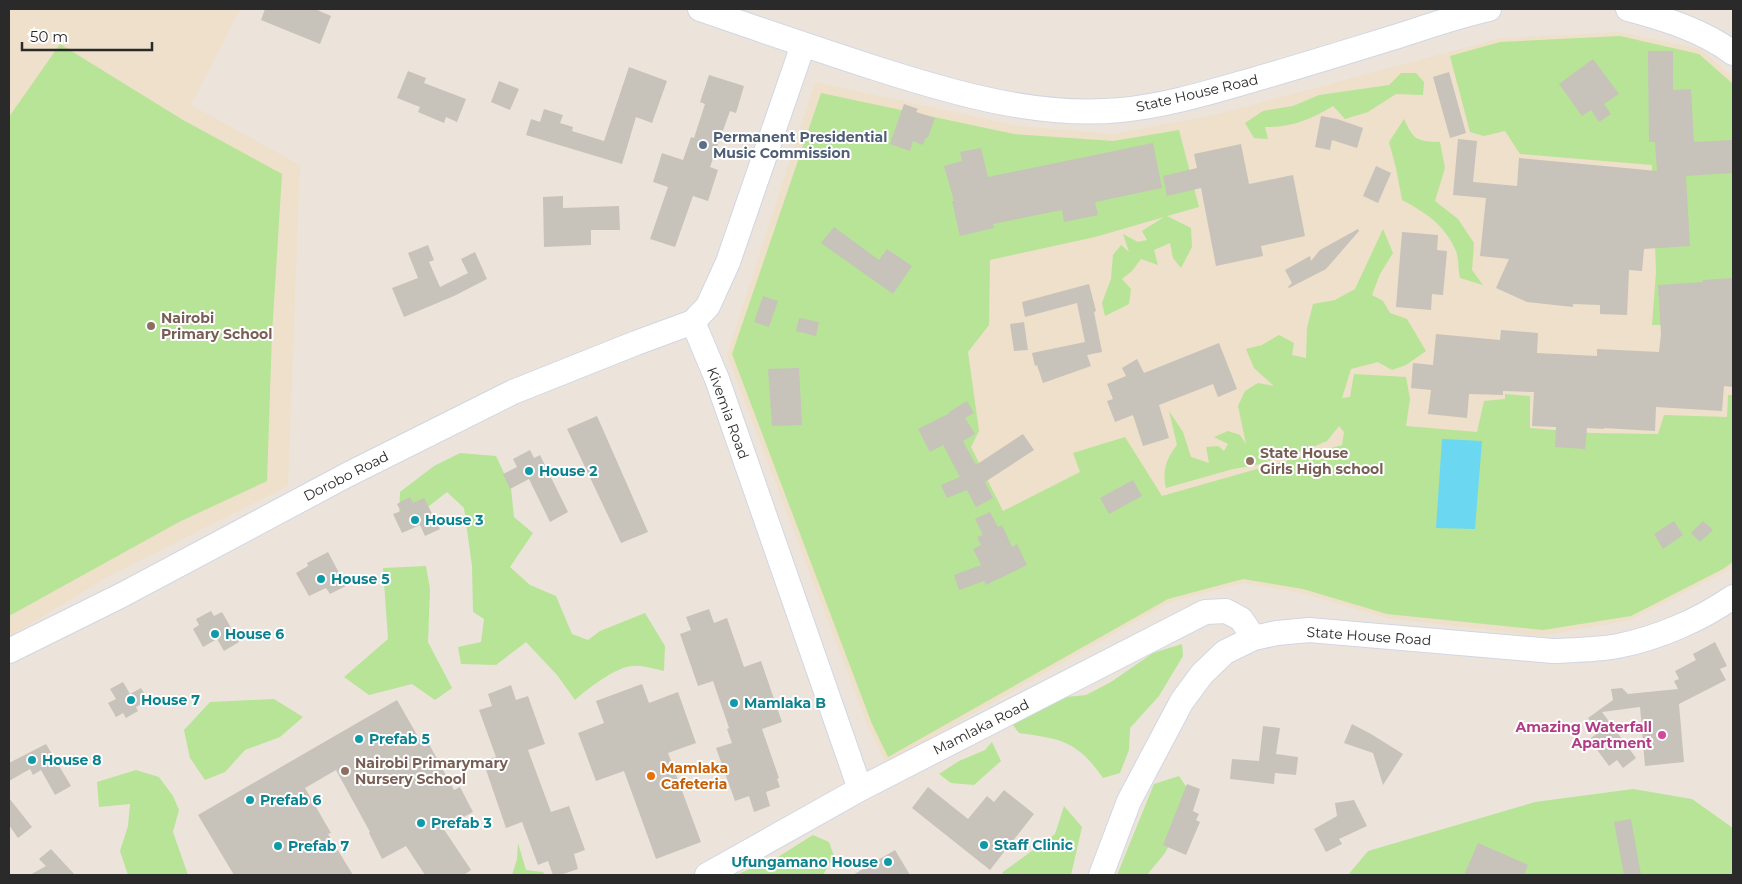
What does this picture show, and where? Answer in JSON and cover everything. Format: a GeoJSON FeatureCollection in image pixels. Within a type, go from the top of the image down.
{"type":"FeatureCollection","features":[{"type":"Feature","properties":{"kind":"street","name":"State House Road"},"geometry":{"type":"LineString","coordinates":[[700,9],[803,45],[940,89],[1005,103],[1064,109],[1120,110],[1210,93],[1489,9]]}},
{"type":"Feature","properties":{"kind":"street"},"geometry":{"type":"LineString","coordinates":[[1628,9],[1729,43]]}},
{"type":"Feature","properties":{"kind":"street"},"geometry":{"type":"LineString","coordinates":[[693,322],[708,306],[728,262],[803,45]]}},
{"type":"Feature","properties":{"kind":"street","name":"Dorobo Road"},"geometry":{"type":"LineString","coordinates":[[9,651],[122,595],[347,475],[514,392],[693,322]]}},
{"type":"Feature","properties":{"kind":"street","name":"Kivemia Road"},"geometry":{"type":"LineString","coordinates":[[693,322],[717,379],[860,789]]}},
{"type":"Feature","properties":{"kind":"street","name":"State House Road"},"geometry":{"type":"LineString","coordinates":[[1101,875],[1129,801],[1182,701],[1202,674],[1225,652],[1254,638],[1277,633],[1309,630],[1553,651],[1590,649],[1618,646],[1679,627],[1733,597]]}},
{"type":"Feature","properties":{"kind":"street","name":"Mamlaka Road"},"geometry":{"type":"LineString","coordinates":[[706,875],[860,789],[1205,612],[1226,611],[1241,619],[1254,638]]}},
{"type":"Feature","properties":{"kind":"shaded area","name":"Nairobi Primary School"},"geometry":{"type":"Polygon","coordinates":[[[9,9],[240,9],[191,105],[300,165],[288,486],[107,577],[9,637],[9,9]]]}},
{"type":"Feature","properties":{"kind":"shaded area","name":"State House Girls High school"},"geometry":{"type":"Polygon","coordinates":[[[1619,32],[1701,49],[1733,77],[1733,568],[1631,620],[1540,636],[1386,618],[1302,593],[1243,583],[1170,602],[886,763],[868,727],[727,355],[815,82],[1018,126],[1114,134],[1214,115],[1500,38],[1619,32]]]}},
{"type":"Feature","properties":{"kind":"green space"},"geometry":{"type":"Polygon","coordinates":[[[1620,36],[1699,54],[1733,84],[1733,325],[1652,325],[1656,272],[1652,165],[1520,154],[1505,131],[1484,136],[1470,132],[1450,56],[1500,42],[1620,36]]]}},
{"type":"Feature","properties":{"kind":"green space","name":"Nairobi Primary School"},"geometry":{"type":"Polygon","coordinates":[[[60,44],[183,120],[282,174],[272,334],[267,481],[179,522],[9,616],[9,117],[60,44]]]}},
{"type":"Feature","properties":{"kind":"green space"},"geometry":{"type":"Polygon","coordinates":[[[1401,73],[1416,73],[1424,82],[1423,95],[1396,94],[1368,112],[1345,119],[1333,106],[1300,122],[1284,126],[1265,127],[1268,139],[1254,138],[1245,123],[1263,111],[1293,106],[1319,95],[1389,85],[1401,73]]]}},
{"type":"Feature","properties":{"kind":"green space"},"geometry":{"type":"Polygon","coordinates":[[[821,93],[1014,134],[1113,141],[1179,130],[1199,207],[1167,216],[1191,228],[1192,247],[1181,268],[1173,258],[1170,243],[1154,250],[1158,265],[1141,259],[1132,271],[1122,279],[1131,289],[1129,304],[1105,316],[1102,303],[1111,279],[1113,255],[1121,245],[1129,252],[1123,234],[1138,242],[1147,240],[1142,231],[1164,217],[1095,237],[990,260],[989,325],[968,352],[979,431],[971,447],[1003,511],[1080,472],[1073,453],[1125,437],[1162,496],[1342,445],[1344,432],[1339,426],[1327,441],[1306,450],[1166,488],[1164,476],[1166,465],[1177,445],[1169,411],[1183,432],[1191,457],[1209,463],[1206,447],[1218,446],[1224,451],[1228,444],[1214,437],[1228,431],[1240,435],[1246,444],[1238,406],[1245,391],[1258,383],[1274,386],[1254,368],[1246,349],[1262,345],[1279,335],[1294,343],[1292,355],[1306,358],[1307,328],[1313,304],[1335,300],[1355,289],[1383,229],[1393,253],[1380,274],[1372,295],[1383,301],[1390,313],[1407,319],[1426,351],[1406,365],[1392,370],[1378,362],[1351,369],[1342,398],[1350,397],[1354,374],[1406,377],[1410,399],[1406,426],[1477,432],[1484,401],[1505,399],[1505,394],[1530,396],[1530,428],[1591,433],[1658,434],[1664,415],[1727,417],[1728,395],[1733,395],[1733,562],[1723,569],[1631,616],[1543,630],[1387,614],[1303,589],[1243,579],[1168,599],[888,757],[872,724],[732,354],[821,93]]]}},
{"type":"Feature","properties":{"kind":"green space"},"geometry":{"type":"Polygon","coordinates":[[[1404,119],[1411,132],[1417,138],[1440,142],[1445,168],[1435,201],[1458,219],[1474,243],[1472,270],[1483,285],[1460,278],[1458,257],[1446,234],[1434,220],[1402,200],[1389,142],[1404,119]]]}},
{"type":"Feature","properties":{"kind":"green space"},"geometry":{"type":"Polygon","coordinates":[[[460,453],[496,456],[511,488],[514,517],[533,533],[510,567],[530,585],[556,596],[572,634],[588,640],[600,631],[645,613],[665,646],[664,671],[640,666],[625,667],[602,679],[575,700],[557,675],[526,642],[496,665],[461,664],[458,647],[481,642],[484,619],[473,612],[472,566],[464,508],[447,492],[424,510],[399,518],[400,492],[434,466],[460,453]]]}},
{"type":"Feature","properties":{"kind":"green space"},"geometry":{"type":"Polygon","coordinates":[[[426,566],[430,589],[428,642],[452,688],[435,700],[412,684],[369,695],[344,677],[388,639],[383,568],[426,566]]]}},
{"type":"Feature","properties":{"kind":"green space"},"geometry":{"type":"Polygon","coordinates":[[[1182,644],[1183,656],[1159,696],[1130,728],[1129,750],[1120,773],[1103,778],[1085,756],[1076,749],[1058,740],[1019,733],[1009,720],[1046,699],[1086,695],[1111,682],[1153,653],[1182,644]]]}},
{"type":"Feature","properties":{"kind":"green space"},"geometry":{"type":"Polygon","coordinates":[[[274,699],[303,717],[280,737],[245,750],[225,772],[205,780],[190,758],[184,730],[210,702],[274,699]]]}},
{"type":"Feature","properties":{"kind":"green space"},"geometry":{"type":"Polygon","coordinates":[[[992,742],[1001,761],[974,785],[951,783],[939,774],[959,761],[985,750],[992,742]]]}},
{"type":"Feature","properties":{"kind":"green space"},"geometry":{"type":"Polygon","coordinates":[[[136,770],[159,777],[173,796],[179,810],[173,832],[188,875],[128,875],[120,851],[128,826],[130,804],[99,807],[97,782],[136,770]]]}},
{"type":"Feature","properties":{"kind":"green space"},"geometry":{"type":"Polygon","coordinates":[[[1179,776],[1195,800],[1165,853],[1147,875],[1117,875],[1154,784],[1179,776]]]}},
{"type":"Feature","properties":{"kind":"green space"},"geometry":{"type":"Polygon","coordinates":[[[1633,789],[1692,799],[1733,828],[1733,875],[1348,875],[1368,851],[1535,802],[1633,789]]]}},
{"type":"Feature","properties":{"kind":"green space"},"geometry":{"type":"Polygon","coordinates":[[[1064,806],[1082,827],[1071,875],[1002,875],[1003,872],[1055,834],[1064,806]]]}},
{"type":"Feature","properties":{"kind":"green space"},"geometry":{"type":"Polygon","coordinates":[[[813,835],[829,842],[834,856],[823,875],[736,875],[778,857],[813,835]]]}},
{"type":"Feature","properties":{"kind":"green space"},"geometry":{"type":"Polygon","coordinates":[[[518,843],[526,870],[543,872],[545,875],[512,875],[517,859],[518,843]]]}},
{"type":"Feature","properties":{"kind":"water"},"geometry":{"type":"Polygon","coordinates":[[[1442,439],[1482,441],[1475,529],[1436,528],[1442,439]]]}},
{"type":"Feature","properties":{"kind":"building"},"geometry":{"type":"Polygon","coordinates":[[[265,9],[315,9],[331,16],[320,44],[261,20],[265,9]]]}},
{"type":"Feature","properties":{"kind":"building"},"geometry":{"type":"Polygon","coordinates":[[[1648,51],[1673,51],[1673,90],[1691,89],[1694,142],[1733,140],[1733,173],[1686,176],[1690,246],[1644,249],[1642,271],[1629,270],[1627,315],[1600,314],[1600,305],[1573,304],[1573,307],[1527,302],[1496,288],[1509,259],[1480,256],[1486,198],[1453,195],[1458,139],[1477,141],[1473,182],[1517,186],[1519,158],[1657,171],[1655,142],[1649,142],[1648,51]]]}},
{"type":"Feature","properties":{"kind":"building"},"geometry":{"type":"Polygon","coordinates":[[[1593,59],[1619,94],[1604,104],[1611,114],[1599,122],[1591,110],[1582,116],[1559,84],[1593,59]]]}},
{"type":"Feature","properties":{"kind":"building"},"geometry":{"type":"Polygon","coordinates":[[[629,67],[667,81],[652,123],[636,117],[622,164],[526,135],[531,119],[540,122],[544,109],[563,115],[560,123],[573,127],[572,131],[604,141],[629,67]]]}},
{"type":"Feature","properties":{"kind":"building"},"geometry":{"type":"Polygon","coordinates":[[[408,71],[426,78],[424,83],[466,99],[457,122],[446,117],[444,123],[418,112],[420,107],[397,98],[408,71]]]}},
{"type":"Feature","properties":{"kind":"building"},"geometry":{"type":"Polygon","coordinates":[[[1449,72],[1466,133],[1450,138],[1433,77],[1449,72]]]}},
{"type":"Feature","properties":{"kind":"building"},"geometry":{"type":"Polygon","coordinates":[[[709,75],[744,86],[736,113],[730,111],[710,167],[718,170],[708,201],[693,196],[675,247],[650,239],[668,187],[653,182],[662,153],[683,160],[691,137],[694,138],[705,104],[700,102],[709,75]]]}},
{"type":"Feature","properties":{"kind":"building"},"geometry":{"type":"Polygon","coordinates":[[[499,81],[519,89],[510,110],[491,102],[499,81]]]}},
{"type":"Feature","properties":{"kind":"building"},"geometry":{"type":"Polygon","coordinates":[[[904,104],[918,109],[916,112],[935,118],[928,138],[926,137],[923,145],[913,141],[910,151],[890,144],[904,104]]]}},
{"type":"Feature","properties":{"kind":"building"},"geometry":{"type":"Polygon","coordinates":[[[1321,116],[1337,119],[1363,128],[1357,148],[1332,140],[1330,150],[1315,147],[1321,116]]]}},
{"type":"Feature","properties":{"kind":"building"},"geometry":{"type":"Polygon","coordinates":[[[1153,143],[1162,188],[1095,202],[1098,215],[1064,222],[1062,210],[993,224],[994,228],[960,236],[952,201],[954,201],[944,166],[962,161],[960,152],[981,148],[988,177],[1153,143]]]}},
{"type":"Feature","properties":{"kind":"building"},"geometry":{"type":"Polygon","coordinates":[[[1241,144],[1249,184],[1293,175],[1305,236],[1261,246],[1263,256],[1216,266],[1201,188],[1167,196],[1163,176],[1197,168],[1194,154],[1241,144]]]}},
{"type":"Feature","properties":{"kind":"building"},"geometry":{"type":"Polygon","coordinates":[[[1376,166],[1391,173],[1378,203],[1363,196],[1376,166]]]}},
{"type":"Feature","properties":{"kind":"building"},"geometry":{"type":"Polygon","coordinates":[[[563,196],[563,208],[619,206],[620,230],[591,230],[591,245],[544,247],[543,197],[563,196]]]}},
{"type":"Feature","properties":{"kind":"building"},"geometry":{"type":"Polygon","coordinates":[[[834,227],[879,260],[887,249],[912,266],[893,294],[821,243],[834,227]]]}},
{"type":"Feature","properties":{"kind":"building"},"geometry":{"type":"Polygon","coordinates":[[[1358,229],[1359,231],[1326,269],[1288,287],[1292,283],[1285,270],[1310,256],[1311,261],[1320,250],[1358,229]]]}},
{"type":"Feature","properties":{"kind":"building"},"geometry":{"type":"Polygon","coordinates":[[[1402,232],[1438,235],[1437,250],[1447,251],[1443,295],[1432,294],[1431,310],[1396,307],[1402,232]]]}},
{"type":"Feature","properties":{"kind":"building"},"geometry":{"type":"Polygon","coordinates":[[[428,245],[434,260],[429,262],[440,287],[468,273],[461,259],[475,252],[487,279],[454,296],[404,317],[392,288],[418,278],[408,253],[428,245]]]}},
{"type":"Feature","properties":{"kind":"building"},"geometry":{"type":"Polygon","coordinates":[[[1733,278],[1733,387],[1724,386],[1722,411],[1656,407],[1655,431],[1587,428],[1585,449],[1555,447],[1556,427],[1532,426],[1534,392],[1503,391],[1503,395],[1469,394],[1467,418],[1428,414],[1431,390],[1411,388],[1413,363],[1433,365],[1436,334],[1500,340],[1501,330],[1538,333],[1537,353],[1597,356],[1597,349],[1659,352],[1661,334],[1658,285],[1733,278]]]}},
{"type":"Feature","properties":{"kind":"building"},"geometry":{"type":"Polygon","coordinates":[[[1089,284],[1096,311],[1094,312],[1102,352],[1087,355],[1091,366],[1043,383],[1037,365],[1035,366],[1032,353],[1085,342],[1077,303],[1025,317],[1022,302],[1089,284]]]}},
{"type":"Feature","properties":{"kind":"building"},"geometry":{"type":"Polygon","coordinates":[[[763,296],[778,301],[769,327],[754,322],[763,296]]]}},
{"type":"Feature","properties":{"kind":"building"},"geometry":{"type":"Polygon","coordinates":[[[799,318],[819,322],[816,336],[796,331],[799,318]]]}},
{"type":"Feature","properties":{"kind":"building"},"geometry":{"type":"Polygon","coordinates":[[[1024,322],[1028,350],[1014,351],[1010,324],[1024,322]]]}},
{"type":"Feature","properties":{"kind":"building"},"geometry":{"type":"Polygon","coordinates":[[[1219,343],[1237,389],[1218,397],[1213,384],[1159,405],[1169,438],[1143,446],[1133,415],[1115,422],[1107,401],[1113,399],[1107,384],[1126,376],[1122,368],[1137,359],[1144,373],[1219,343]]]}},
{"type":"Feature","properties":{"kind":"building"},"geometry":{"type":"Polygon","coordinates":[[[799,368],[802,425],[772,426],[768,369],[799,368]]]}},
{"type":"Feature","properties":{"kind":"building"},"geometry":{"type":"Polygon","coordinates":[[[967,401],[974,413],[965,418],[975,434],[963,441],[976,465],[1023,434],[1034,450],[985,482],[993,498],[976,507],[967,490],[947,498],[941,485],[960,477],[943,445],[930,452],[918,429],[950,413],[967,401]]]}},
{"type":"Feature","properties":{"kind":"building"},"geometry":{"type":"Polygon","coordinates":[[[597,416],[648,532],[621,543],[567,429],[597,416]]]}},
{"type":"Feature","properties":{"kind":"building","name":"House 2"},"geometry":{"type":"Polygon","coordinates":[[[530,450],[534,458],[540,455],[568,512],[550,522],[529,479],[510,489],[503,474],[517,467],[513,459],[530,450]]]}},
{"type":"Feature","properties":{"kind":"building"},"geometry":{"type":"Polygon","coordinates":[[[1133,480],[1142,496],[1109,514],[1100,498],[1133,480]]]}},
{"type":"Feature","properties":{"kind":"building","name":"House 3"},"geometry":{"type":"Polygon","coordinates":[[[410,497],[413,503],[424,498],[440,529],[425,536],[420,525],[402,533],[393,514],[401,511],[397,504],[410,497]]]}},
{"type":"Feature","properties":{"kind":"building"},"geometry":{"type":"Polygon","coordinates":[[[990,512],[998,527],[1002,525],[1012,547],[1017,544],[1027,565],[986,585],[984,581],[959,590],[954,575],[981,565],[973,549],[981,545],[977,537],[983,535],[975,519],[990,512]]]}},
{"type":"Feature","properties":{"kind":"building"},"geometry":{"type":"Polygon","coordinates":[[[1674,521],[1683,535],[1663,549],[1654,534],[1674,521]]]}},
{"type":"Feature","properties":{"kind":"building"},"geometry":{"type":"Polygon","coordinates":[[[1703,521],[1713,530],[1700,542],[1691,533],[1703,521]]]}},
{"type":"Feature","properties":{"kind":"building","name":"House 5"},"geometry":{"type":"Polygon","coordinates":[[[328,552],[346,586],[330,594],[326,588],[309,596],[296,573],[308,566],[307,563],[328,552]]]}},
{"type":"Feature","properties":{"kind":"building","name":"Mamlaka B"},"geometry":{"type":"Polygon","coordinates":[[[709,609],[714,623],[727,618],[744,667],[761,661],[782,722],[762,729],[779,778],[777,779],[780,787],[766,792],[770,806],[754,812],[749,796],[735,801],[716,748],[732,743],[727,729],[729,728],[713,681],[698,686],[680,634],[691,630],[686,617],[709,609]]]}},
{"type":"Feature","properties":{"kind":"building","name":"House 6"},"geometry":{"type":"Polygon","coordinates":[[[211,611],[214,616],[222,612],[239,642],[224,651],[217,639],[203,647],[193,629],[199,625],[196,619],[211,611]]]}},
{"type":"Feature","properties":{"kind":"building"},"geometry":{"type":"Polygon","coordinates":[[[1715,642],[1727,666],[1720,669],[1726,680],[1679,704],[1684,762],[1645,766],[1640,707],[1602,712],[1636,758],[1623,768],[1617,760],[1609,766],[1592,743],[1594,742],[1591,738],[1599,732],[1588,718],[1613,700],[1611,689],[1622,688],[1628,694],[1678,689],[1674,681],[1679,679],[1675,671],[1696,660],[1693,654],[1715,642]]]}},
{"type":"Feature","properties":{"kind":"building","name":"House 7"},"geometry":{"type":"Polygon","coordinates":[[[123,682],[130,694],[141,688],[148,700],[136,707],[138,711],[126,718],[123,713],[116,717],[108,703],[116,699],[110,689],[123,682]]]}},
{"type":"Feature","properties":{"kind":"building","name":"Mamlaka Cafeteria"},"geometry":{"type":"Polygon","coordinates":[[[642,684],[649,703],[678,692],[696,743],[668,753],[701,842],[656,859],[624,771],[596,781],[578,733],[604,723],[596,701],[642,684]]]}},
{"type":"Feature","properties":{"kind":"building"},"geometry":{"type":"Polygon","coordinates":[[[511,685],[516,700],[528,696],[545,744],[528,750],[551,812],[569,806],[585,850],[574,854],[578,869],[560,875],[553,875],[548,861],[538,865],[522,822],[506,828],[483,761],[496,757],[479,710],[492,706],[488,694],[511,685]]]}},
{"type":"Feature","properties":{"kind":"building"},"geometry":{"type":"Polygon","coordinates":[[[397,700],[424,747],[429,744],[454,790],[460,787],[473,812],[443,828],[471,870],[464,875],[425,875],[406,846],[382,859],[370,832],[336,770],[305,788],[331,833],[328,834],[353,875],[234,875],[198,815],[397,700]]]}},
{"type":"Feature","properties":{"kind":"building"},"geometry":{"type":"Polygon","coordinates":[[[1352,724],[1403,754],[1383,785],[1373,753],[1344,743],[1352,724]]]}},
{"type":"Feature","properties":{"kind":"building"},"geometry":{"type":"Polygon","coordinates":[[[1263,726],[1280,728],[1276,754],[1298,757],[1296,775],[1275,773],[1274,784],[1230,779],[1232,759],[1259,761],[1263,726]]]}},
{"type":"Feature","properties":{"kind":"building"},"geometry":{"type":"Polygon","coordinates":[[[46,744],[71,786],[55,795],[41,770],[33,775],[30,769],[9,781],[9,763],[46,744]]]}},
{"type":"Feature","properties":{"kind":"building"},"geometry":{"type":"Polygon","coordinates":[[[1187,784],[1200,789],[1193,811],[1199,814],[1196,820],[1200,822],[1186,855],[1163,845],[1187,784]]]}},
{"type":"Feature","properties":{"kind":"building","name":"Staff Clinic"},"geometry":{"type":"Polygon","coordinates":[[[928,787],[968,819],[987,796],[994,802],[1004,790],[1034,814],[990,870],[912,808],[928,787]]]}},
{"type":"Feature","properties":{"kind":"building"},"geometry":{"type":"Polygon","coordinates":[[[9,798],[32,827],[18,838],[9,825],[9,798]]]}},
{"type":"Feature","properties":{"kind":"building"},"geometry":{"type":"Polygon","coordinates":[[[1354,800],[1367,826],[1339,839],[1342,844],[1326,852],[1314,829],[1337,816],[1335,803],[1354,800]]]}},
{"type":"Feature","properties":{"kind":"building"},"geometry":{"type":"Polygon","coordinates":[[[1631,819],[1641,875],[1624,875],[1614,822],[1631,819]]]}},
{"type":"Feature","properties":{"kind":"building"},"geometry":{"type":"Polygon","coordinates":[[[1478,843],[1528,865],[1524,875],[1464,875],[1478,843]]]}},
{"type":"Feature","properties":{"kind":"building"},"geometry":{"type":"Polygon","coordinates":[[[51,849],[75,875],[30,875],[46,866],[39,859],[51,849]]]}},
{"type":"Feature","properties":{"kind":"building","name":"Ufungamano House"},"geometry":{"type":"Polygon","coordinates":[[[895,850],[910,875],[853,875],[895,850]]]}},
{"type":"Feature","properties":{"kind":"place","name":"Permanent Presidential Music Commission"},"geometry":{"type":"Point","coordinates":[703,145]}},
{"type":"Feature","properties":{"kind":"place","name":"Nairobi Primary School"},"geometry":{"type":"Point","coordinates":[151,326]}},
{"type":"Feature","properties":{"kind":"place","name":"State House Girls High school"},"geometry":{"type":"Point","coordinates":[1250,461]}},
{"type":"Feature","properties":{"kind":"place","name":"House 2"},"geometry":{"type":"Point","coordinates":[529,471]}},
{"type":"Feature","properties":{"kind":"place","name":"House 3"},"geometry":{"type":"Point","coordinates":[415,520]}},
{"type":"Feature","properties":{"kind":"place","name":"House 5"},"geometry":{"type":"Point","coordinates":[321,579]}},
{"type":"Feature","properties":{"kind":"place","name":"House 6"},"geometry":{"type":"Point","coordinates":[215,634]}},
{"type":"Feature","properties":{"kind":"place","name":"House 7"},"geometry":{"type":"Point","coordinates":[131,700]}},
{"type":"Feature","properties":{"kind":"place","name":"Mamlaka B"},"geometry":{"type":"Point","coordinates":[734,703]}},
{"type":"Feature","properties":{"kind":"place","name":"Amazing Waterfall Apartment"},"geometry":{"type":"Point","coordinates":[1662,735]}},
{"type":"Feature","properties":{"kind":"place","name":"Prefab 5"},"geometry":{"type":"Point","coordinates":[359,739]}},
{"type":"Feature","properties":{"kind":"place","name":"House 8"},"geometry":{"type":"Point","coordinates":[32,760]}},
{"type":"Feature","properties":{"kind":"place","name":"Nairobi Primarymary Nursery School"},"geometry":{"type":"Point","coordinates":[345,771]}},
{"type":"Feature","properties":{"kind":"place","name":"Mamlaka Cafeteria"},"geometry":{"type":"Point","coordinates":[651,776]}},
{"type":"Feature","properties":{"kind":"place","name":"Prefab 6"},"geometry":{"type":"Point","coordinates":[250,800]}},
{"type":"Feature","properties":{"kind":"place","name":"Prefab 3"},"geometry":{"type":"Point","coordinates":[421,823]}},
{"type":"Feature","properties":{"kind":"place","name":"Staff Clinic"},"geometry":{"type":"Point","coordinates":[984,845]}},
{"type":"Feature","properties":{"kind":"place","name":"Prefab 7"},"geometry":{"type":"Point","coordinates":[278,846]}},
{"type":"Feature","properties":{"kind":"place","name":"Ufungamano House"},"geometry":{"type":"Point","coordinates":[888,862]}}]}
